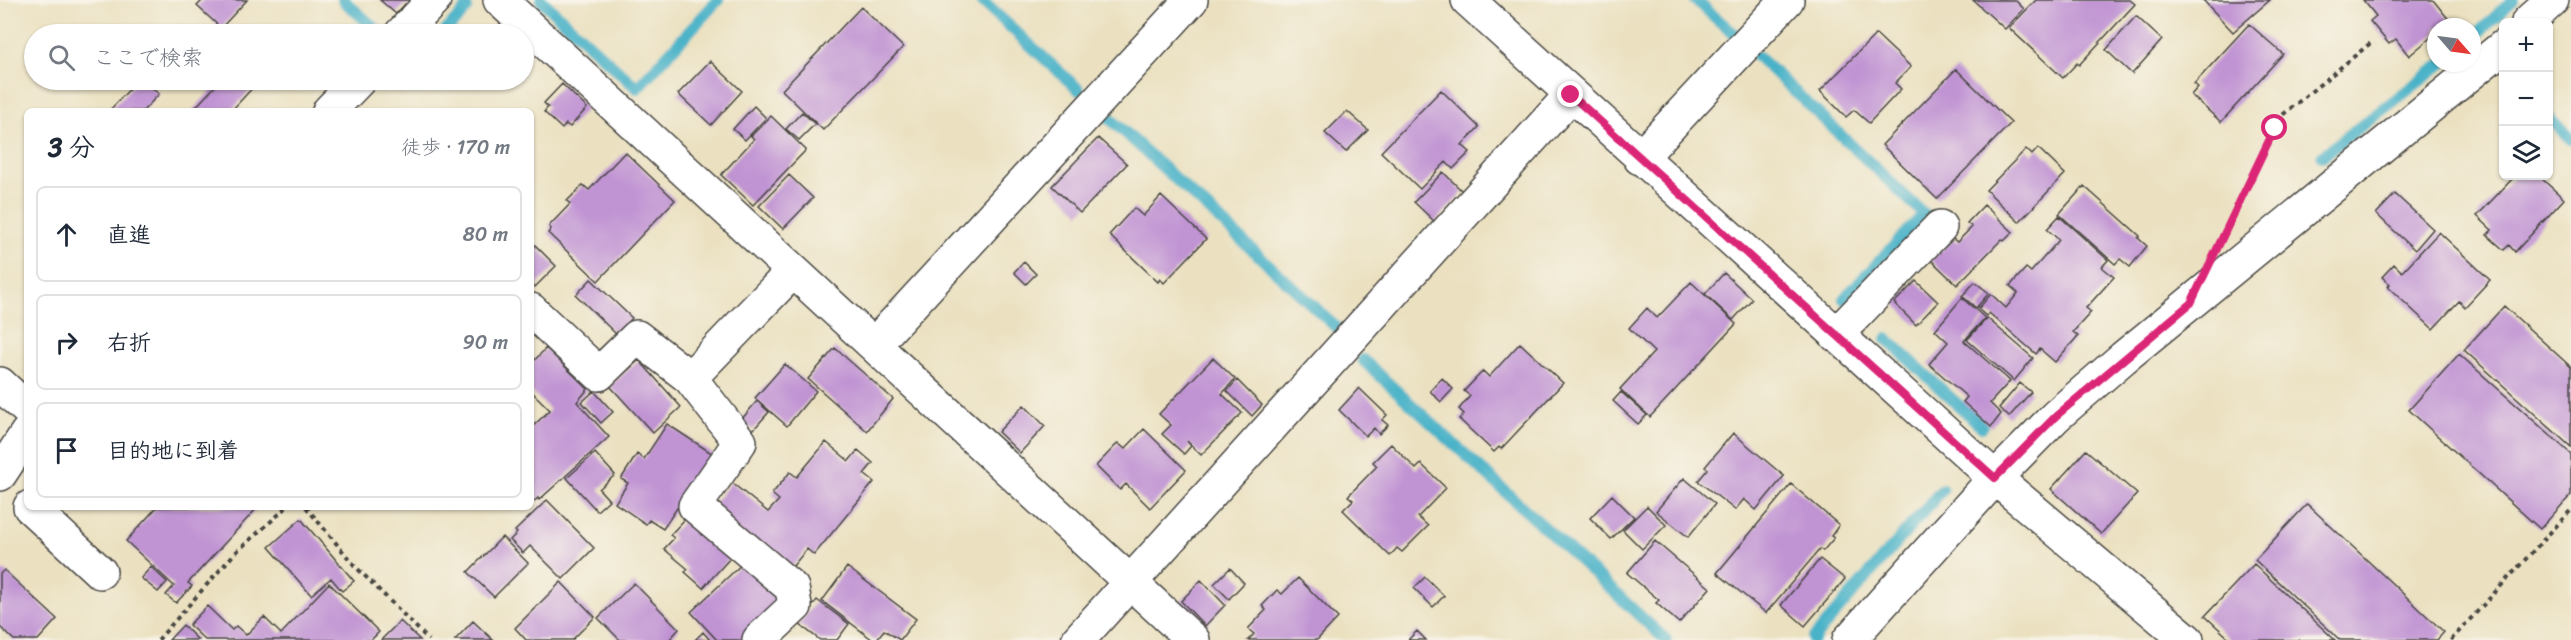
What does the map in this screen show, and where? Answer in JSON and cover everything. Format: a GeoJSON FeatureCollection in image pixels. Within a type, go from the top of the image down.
{"type":"FeatureCollection","features":[{"type":"Feature","properties":{"kind":"street"},"geometry":{"type":"LineString","coordinates":[[411,24],[434,0]]}},
{"type":"Feature","properties":{"kind":"street"},"geometry":{"type":"LineString","coordinates":[[500,0],[526,24]]}},
{"type":"Feature","properties":{"kind":"street"},"geometry":{"type":"LineString","coordinates":[[874,345],[1191,0]]}},
{"type":"Feature","properties":{"kind":"street"},"geometry":{"type":"LineString","coordinates":[[1468,0],[1995,478],[2187,640]]}},
{"type":"Feature","properties":{"kind":"street"},"geometry":{"type":"LineString","coordinates":[[1640,158],[1787,0]]}},
{"type":"Feature","properties":{"kind":"street"},"geometry":{"type":"LineString","coordinates":[[2532,18],[2552,0]]}},
{"type":"Feature","properties":{"kind":"street"},"geometry":{"type":"LineString","coordinates":[[534,31],[1193,640]]}},
{"type":"Feature","properties":{"kind":"street"},"geometry":{"type":"LineString","coordinates":[[1865,634],[1995,478],[2056,416],[2123,358],[2499,50]]}},
{"type":"Feature","properties":{"kind":"street"},"geometry":{"type":"LineString","coordinates":[[332,108],[349,90]]}},
{"type":"Feature","properties":{"kind":"street"},"geometry":{"type":"LineString","coordinates":[[1078,640],[1571,95]]}},
{"type":"Feature","properties":{"kind":"street"},"geometry":{"type":"LineString","coordinates":[[1836,335],[1940,227]]}},
{"type":"Feature","properties":{"kind":"street"},"geometry":{"type":"LineString","coordinates":[[690,378],[793,271]]}},
{"type":"Feature","properties":{"kind":"street"},"geometry":{"type":"LineString","coordinates":[[534,313],[599,374],[637,337],[690,378],[740,442],[695,506],[792,588],[795,606],[759,640]]}},
{"type":"Feature","properties":{"kind":"street"},"geometry":{"type":"LineString","coordinates":[[0,384],[24,406]]}},
{"type":"Feature","properties":{"kind":"street"},"geometry":{"type":"LineString","coordinates":[[0,474],[24,438]]}},
{"type":"Feature","properties":{"kind":"street"},"geometry":{"type":"LineString","coordinates":[[0,480],[24,502]]}},
{"type":"Feature","properties":{"kind":"street"},"geometry":{"type":"LineString","coordinates":[[32,510],[100,572]]}},
{"type":"Feature","properties":{"kind":"path"},"geometry":{"type":"LineString","coordinates":[[2230,220],[2280,117],[2373,42]]}},
{"type":"Feature","properties":{"kind":"path"},"geometry":{"type":"LineString","coordinates":[[158,640],[234,554],[284,510]]}},
{"type":"Feature","properties":{"kind":"path"},"geometry":{"type":"LineString","coordinates":[[308,510],[355,566],[429,640]]}},
{"type":"Feature","properties":{"kind":"path"},"geometry":{"type":"LineString","coordinates":[[2451,640],[2571,510]]}},
{"type":"Feature","properties":{"kind":"building"},"geometry":{"type":"Polygon","coordinates":[[[203,0],[247,0],[225,24],[217,24],[197,6],[203,0]]]}},
{"type":"Feature","properties":{"kind":"building"},"geometry":{"type":"Polygon","coordinates":[[[380,0],[413,0],[407,6],[405,4],[396,14],[380,0]]]}},
{"type":"Feature","properties":{"kind":"building"},"geometry":{"type":"Polygon","coordinates":[[[1973,0],[2015,0],[2024,9],[2005,29],[1973,0]]]}},
{"type":"Feature","properties":{"kind":"building"},"geometry":{"type":"Polygon","coordinates":[[[2036,0],[2130,0],[2135,4],[2079,65],[2077,63],[2063,78],[2009,28],[2036,0]]]}},
{"type":"Feature","properties":{"kind":"building"},"geometry":{"type":"Polygon","coordinates":[[[2203,0],[2270,0],[2233,32],[2203,0]]]}},
{"type":"Feature","properties":{"kind":"building"},"geometry":{"type":"Polygon","coordinates":[[[2363,0],[2433,0],[2448,18],[2427,18],[2427,41],[2409,56],[2396,39],[2389,44],[2370,21],[2376,16],[2363,0]]]}},
{"type":"Feature","properties":{"kind":"building"},"geometry":{"type":"Polygon","coordinates":[[[861,7],[903,47],[823,130],[782,90],[861,7]]]}},
{"type":"Feature","properties":{"kind":"building"},"geometry":{"type":"Polygon","coordinates":[[[2136,16],[2162,40],[2132,74],[2106,50],[2136,16]]]}},
{"type":"Feature","properties":{"kind":"building"},"geometry":{"type":"Polygon","coordinates":[[[2249,24],[2283,54],[2221,122],[2191,95],[2198,87],[2194,84],[2249,24]]]}},
{"type":"Feature","properties":{"kind":"building"},"geometry":{"type":"Polygon","coordinates":[[[1876,34],[1911,67],[1895,83],[1901,89],[1869,123],[1854,110],[1846,117],[1820,91],[1876,34]]]}},
{"type":"Feature","properties":{"kind":"building"},"geometry":{"type":"Polygon","coordinates":[[[710,61],[742,91],[711,125],[678,94],[710,61]]]}},
{"type":"Feature","properties":{"kind":"building"},"geometry":{"type":"Polygon","coordinates":[[[1956,69],[2011,123],[1937,199],[1882,145],[1956,69]]]}},
{"type":"Feature","properties":{"kind":"building"},"geometry":{"type":"Polygon","coordinates":[[[562,84],[587,108],[570,127],[566,124],[562,129],[544,112],[548,107],[544,103],[562,84]]]}},
{"type":"Feature","properties":{"kind":"building"},"geometry":{"type":"Polygon","coordinates":[[[129,90],[154,90],[159,94],[146,108],[112,108],[129,90]]]}},
{"type":"Feature","properties":{"kind":"building"},"geometry":{"type":"Polygon","coordinates":[[[212,90],[250,90],[234,108],[195,108],[212,90]]]}},
{"type":"Feature","properties":{"kind":"building"},"geometry":{"type":"Polygon","coordinates":[[[1441,90],[1479,127],[1462,145],[1470,152],[1453,169],[1446,162],[1420,189],[1381,152],[1441,90]]]}},
{"type":"Feature","properties":{"kind":"building"},"geometry":{"type":"Polygon","coordinates":[[[754,106],[766,118],[745,140],[733,129],[754,106]]]}},
{"type":"Feature","properties":{"kind":"building"},"geometry":{"type":"Polygon","coordinates":[[[1347,111],[1368,130],[1346,152],[1325,133],[1347,111]]]}},
{"type":"Feature","properties":{"kind":"building"},"geometry":{"type":"Polygon","coordinates":[[[802,112],[815,124],[799,140],[786,129],[802,112]]]}},
{"type":"Feature","properties":{"kind":"building"},"geometry":{"type":"Polygon","coordinates":[[[771,116],[806,150],[753,205],[721,175],[754,139],[751,136],[771,116]]]}},
{"type":"Feature","properties":{"kind":"building"},"geometry":{"type":"Polygon","coordinates":[[[1098,138],[1127,164],[1080,213],[1052,186],[1098,138]]]}},
{"type":"Feature","properties":{"kind":"building"},"geometry":{"type":"Polygon","coordinates":[[[2038,148],[2065,174],[2019,222],[1986,190],[2026,149],[2032,155],[2038,148]]]}},
{"type":"Feature","properties":{"kind":"building"},"geometry":{"type":"Polygon","coordinates":[[[625,152],[675,200],[598,281],[548,233],[551,229],[549,226],[570,204],[567,201],[583,185],[589,190],[625,152]]]}},
{"type":"Feature","properties":{"kind":"building"},"geometry":{"type":"Polygon","coordinates":[[[1443,172],[1463,192],[1435,222],[1414,202],[1443,172]]]}},
{"type":"Feature","properties":{"kind":"building"},"geometry":{"type":"Polygon","coordinates":[[[789,175],[813,198],[783,229],[759,206],[789,175]]]}},
{"type":"Feature","properties":{"kind":"building"},"geometry":{"type":"Polygon","coordinates":[[[2511,180],[2543,180],[2564,199],[2515,252],[2509,245],[2504,250],[2487,235],[2492,230],[2477,216],[2511,180]]]}},
{"type":"Feature","properties":{"kind":"building"},"geometry":{"type":"Polygon","coordinates":[[[2084,186],[2140,236],[2138,238],[2147,246],[2130,267],[2120,259],[2115,264],[2059,214],[2084,186]]]}},
{"type":"Feature","properties":{"kind":"building"},"geometry":{"type":"Polygon","coordinates":[[[2395,194],[2433,229],[2415,250],[2376,214],[2395,194]]]}},
{"type":"Feature","properties":{"kind":"building"},"geometry":{"type":"Polygon","coordinates":[[[1161,196],[1206,239],[1164,283],[1160,279],[1158,282],[1109,235],[1134,208],[1143,216],[1161,196]]]}},
{"type":"Feature","properties":{"kind":"building"},"geometry":{"type":"Polygon","coordinates":[[[1984,205],[2013,232],[2004,241],[2002,239],[1957,285],[1931,260],[1953,239],[1957,242],[1972,227],[1967,223],[1984,205]]]}},
{"type":"Feature","properties":{"kind":"building"},"geometry":{"type":"Polygon","coordinates":[[[2059,216],[2108,260],[2102,267],[2114,277],[2086,308],[2091,312],[2073,332],[2078,336],[2055,362],[2040,349],[2036,354],[1989,313],[1986,316],[1978,309],[1991,294],[2006,308],[2018,293],[2010,286],[2026,268],[2031,272],[2059,240],[2047,229],[2059,216]]]}},
{"type":"Feature","properties":{"kind":"building"},"geometry":{"type":"Polygon","coordinates":[[[2439,232],[2490,280],[2465,307],[2459,301],[2433,329],[2388,287],[2390,284],[2382,277],[2394,264],[2402,272],[2439,232]]]}},
{"type":"Feature","properties":{"kind":"building"},"geometry":{"type":"Polygon","coordinates":[[[534,244],[556,266],[534,286],[534,244]]]}},
{"type":"Feature","properties":{"kind":"building"},"geometry":{"type":"Polygon","coordinates":[[[1024,262],[1036,274],[1026,284],[1014,272],[1024,262]]]}},
{"type":"Feature","properties":{"kind":"building"},"geometry":{"type":"Polygon","coordinates":[[[1724,273],[1752,299],[1733,320],[1705,294],[1724,273]]]}},
{"type":"Feature","properties":{"kind":"building"},"geometry":{"type":"Polygon","coordinates":[[[591,279],[632,318],[617,335],[576,295],[591,279]]]}},
{"type":"Feature","properties":{"kind":"building"},"geometry":{"type":"Polygon","coordinates":[[[1916,281],[1938,302],[1916,325],[1894,303],[1916,281]]]}},
{"type":"Feature","properties":{"kind":"building"},"geometry":{"type":"Polygon","coordinates":[[[1691,282],[1736,324],[1650,417],[1620,389],[1654,352],[1629,328],[1647,308],[1657,318],[1691,282]]]}},
{"type":"Feature","properties":{"kind":"building"},"geometry":{"type":"Polygon","coordinates":[[[1975,282],[1989,293],[1976,308],[1962,296],[1975,282]]]}},
{"type":"Feature","properties":{"kind":"building"},"geometry":{"type":"Polygon","coordinates":[[[1962,298],[1985,318],[1964,341],[2010,381],[1990,403],[2001,414],[1991,427],[1963,402],[1967,397],[1929,364],[1948,342],[1935,330],[1962,298]]]}},
{"type":"Feature","properties":{"kind":"building"},"geometry":{"type":"Polygon","coordinates":[[[2504,306],[2571,367],[2571,447],[2464,350],[2504,306]]]}},
{"type":"Feature","properties":{"kind":"building"},"geometry":{"type":"Polygon","coordinates":[[[1987,318],[2033,358],[2014,381],[1967,340],[1987,318]]]}},
{"type":"Feature","properties":{"kind":"building"},"geometry":{"type":"Polygon","coordinates":[[[1520,343],[1563,383],[1501,449],[1499,447],[1494,452],[1459,419],[1464,414],[1459,409],[1470,396],[1464,391],[1483,371],[1489,377],[1520,343]]]}},
{"type":"Feature","properties":{"kind":"building"},"geometry":{"type":"Polygon","coordinates":[[[546,348],[588,389],[577,402],[609,437],[539,500],[538,498],[534,501],[534,425],[550,410],[534,394],[534,361],[546,348]]]}},
{"type":"Feature","properties":{"kind":"building"},"geometry":{"type":"Polygon","coordinates":[[[835,348],[893,399],[867,431],[808,379],[835,348]]]}},
{"type":"Feature","properties":{"kind":"building"},"geometry":{"type":"Polygon","coordinates":[[[2459,354],[2571,454],[2571,495],[2540,529],[2409,410],[2459,354]]]}},
{"type":"Feature","properties":{"kind":"building"},"geometry":{"type":"Polygon","coordinates":[[[1213,358],[1235,379],[1222,394],[1242,413],[1201,455],[1187,441],[1191,446],[1184,454],[1162,434],[1171,425],[1159,414],[1213,358]]]}},
{"type":"Feature","properties":{"kind":"building"},"geometry":{"type":"Polygon","coordinates":[[[639,360],[681,407],[653,433],[610,386],[639,360]]]}},
{"type":"Feature","properties":{"kind":"building"},"geometry":{"type":"Polygon","coordinates":[[[785,364],[816,391],[787,426],[755,398],[785,364]]]}},
{"type":"Feature","properties":{"kind":"building"},"geometry":{"type":"Polygon","coordinates":[[[1442,378],[1453,389],[1441,402],[1430,391],[1442,378]]]}},
{"type":"Feature","properties":{"kind":"building"},"geometry":{"type":"Polygon","coordinates":[[[1237,380],[1262,405],[1252,416],[1227,391],[1237,380]]]}},
{"type":"Feature","properties":{"kind":"building"},"geometry":{"type":"Polygon","coordinates":[[[2020,383],[2031,392],[2009,417],[1999,408],[2020,383]]]}},
{"type":"Feature","properties":{"kind":"building"},"geometry":{"type":"Polygon","coordinates":[[[1359,388],[1387,415],[1382,420],[1388,425],[1379,434],[1374,428],[1366,436],[1339,410],[1359,388]]]}},
{"type":"Feature","properties":{"kind":"building"},"geometry":{"type":"Polygon","coordinates":[[[594,391],[613,412],[601,423],[582,402],[594,391]]]}},
{"type":"Feature","properties":{"kind":"building"},"geometry":{"type":"Polygon","coordinates":[[[1621,392],[1647,415],[1638,424],[1613,401],[1621,392]]]}},
{"type":"Feature","properties":{"kind":"building"},"geometry":{"type":"Polygon","coordinates":[[[757,401],[769,412],[753,430],[741,420],[757,401]]]}},
{"type":"Feature","properties":{"kind":"building"},"geometry":{"type":"Polygon","coordinates":[[[1024,405],[1045,426],[1020,453],[998,432],[1024,405]]]}},
{"type":"Feature","properties":{"kind":"building"},"geometry":{"type":"Polygon","coordinates":[[[667,424],[713,454],[663,529],[649,520],[646,524],[615,503],[628,483],[621,479],[637,454],[644,459],[667,424]]]}},
{"type":"Feature","properties":{"kind":"building"},"geometry":{"type":"Polygon","coordinates":[[[1144,429],[1186,470],[1150,508],[1126,484],[1120,490],[1096,466],[1118,443],[1125,449],[1144,429]]]}},
{"type":"Feature","properties":{"kind":"building"},"geometry":{"type":"Polygon","coordinates":[[[1733,433],[1784,476],[1756,510],[1744,499],[1735,510],[1698,481],[1708,469],[1705,467],[1733,433]]]}},
{"type":"Feature","properties":{"kind":"building"},"geometry":{"type":"Polygon","coordinates":[[[826,442],[849,461],[858,450],[873,463],[864,474],[874,482],[814,555],[807,549],[788,572],[710,508],[731,482],[768,512],[779,500],[772,494],[790,472],[797,477],[826,442]]]}},
{"type":"Feature","properties":{"kind":"building"},"geometry":{"type":"Polygon","coordinates":[[[1391,444],[1416,469],[1421,464],[1446,488],[1418,517],[1428,526],[1402,552],[1397,548],[1390,556],[1343,510],[1353,500],[1348,496],[1377,466],[1373,462],[1391,444]]]}},
{"type":"Feature","properties":{"kind":"building"},"geometry":{"type":"Polygon","coordinates":[[[2086,450],[2137,494],[2101,534],[2051,489],[2086,450]]]}},
{"type":"Feature","properties":{"kind":"building"},"geometry":{"type":"Polygon","coordinates":[[[595,453],[615,475],[599,489],[609,500],[597,511],[567,478],[595,453]]]}},
{"type":"Feature","properties":{"kind":"building"},"geometry":{"type":"Polygon","coordinates":[[[1684,478],[1715,504],[1688,537],[1656,511],[1684,478]]]}},
{"type":"Feature","properties":{"kind":"building"},"geometry":{"type":"Polygon","coordinates":[[[1791,484],[1839,525],[1831,536],[1834,538],[1823,551],[1820,549],[1766,613],[1717,573],[1791,484]]]}},
{"type":"Feature","properties":{"kind":"building"},"geometry":{"type":"Polygon","coordinates":[[[1612,495],[1634,517],[1611,539],[1590,518],[1612,495]]]}},
{"type":"Feature","properties":{"kind":"building"},"geometry":{"type":"Polygon","coordinates":[[[547,500],[594,548],[563,579],[530,546],[523,553],[510,540],[517,533],[515,531],[547,500]]]}},
{"type":"Feature","properties":{"kind":"building"},"geometry":{"type":"Polygon","coordinates":[[[2307,504],[2444,632],[2437,640],[2340,640],[2255,560],[2307,504]]]}},
{"type":"Feature","properties":{"kind":"building"},"geometry":{"type":"Polygon","coordinates":[[[1647,506],[1666,525],[1642,549],[1623,530],[1647,506]]]}},
{"type":"Feature","properties":{"kind":"building"},"geometry":{"type":"Polygon","coordinates":[[[154,510],[255,510],[188,583],[192,586],[176,603],[166,595],[174,586],[126,541],[154,510]]]}},
{"type":"Feature","properties":{"kind":"building"},"geometry":{"type":"Polygon","coordinates":[[[686,518],[731,557],[703,588],[685,572],[688,569],[664,549],[674,538],[670,535],[686,518]]]}},
{"type":"Feature","properties":{"kind":"building"},"geometry":{"type":"Polygon","coordinates":[[[301,519],[354,581],[342,591],[331,578],[311,595],[269,547],[301,519]]]}},
{"type":"Feature","properties":{"kind":"building"},"geometry":{"type":"Polygon","coordinates":[[[502,537],[528,563],[494,597],[468,572],[502,537]]]}},
{"type":"Feature","properties":{"kind":"building"},"geometry":{"type":"Polygon","coordinates":[[[1655,541],[1710,588],[1679,623],[1656,603],[1659,600],[1627,573],[1655,541]]]}},
{"type":"Feature","properties":{"kind":"building"},"geometry":{"type":"Polygon","coordinates":[[[1820,559],[1845,579],[1805,626],[1781,605],[1820,559]]]}},
{"type":"Feature","properties":{"kind":"building"},"geometry":{"type":"Polygon","coordinates":[[[745,561],[784,603],[745,640],[717,640],[691,612],[745,561]]]}},
{"type":"Feature","properties":{"kind":"building"},"geometry":{"type":"Polygon","coordinates":[[[2254,564],[2335,640],[2231,640],[2205,616],[2254,564]]]}},
{"type":"Feature","properties":{"kind":"building"},"geometry":{"type":"Polygon","coordinates":[[[151,567],[167,582],[158,592],[141,578],[151,567]]]}},
{"type":"Feature","properties":{"kind":"building"},"geometry":{"type":"Polygon","coordinates":[[[847,567],[916,619],[900,640],[884,630],[876,640],[873,640],[822,601],[847,567]]]}},
{"type":"Feature","properties":{"kind":"building"},"geometry":{"type":"Polygon","coordinates":[[[1230,568],[1244,583],[1229,599],[1214,584],[1230,568]]]}},
{"type":"Feature","properties":{"kind":"building"},"geometry":{"type":"Polygon","coordinates":[[[4,570],[57,619],[38,640],[14,640],[0,627],[0,574],[4,570]]]}},
{"type":"Feature","properties":{"kind":"building"},"geometry":{"type":"Polygon","coordinates":[[[1425,577],[1444,596],[1433,607],[1414,588],[1425,577]]]}},
{"type":"Feature","properties":{"kind":"building"},"geometry":{"type":"Polygon","coordinates":[[[1298,578],[1338,618],[1317,640],[1248,640],[1254,634],[1248,629],[1266,610],[1262,606],[1277,590],[1282,594],[1298,578]]]}},
{"type":"Feature","properties":{"kind":"building"},"geometry":{"type":"Polygon","coordinates":[[[1201,580],[1225,605],[1205,626],[1181,601],[1201,580]]]}},
{"type":"Feature","properties":{"kind":"building"},"geometry":{"type":"Polygon","coordinates":[[[561,582],[595,617],[572,640],[526,640],[515,628],[561,582]]]}},
{"type":"Feature","properties":{"kind":"building"},"geometry":{"type":"Polygon","coordinates":[[[329,583],[379,632],[371,640],[205,640],[189,625],[207,606],[232,630],[236,626],[246,635],[264,617],[281,634],[329,583]]]}},
{"type":"Feature","properties":{"kind":"building"},"geometry":{"type":"Polygon","coordinates":[[[634,583],[679,629],[669,640],[620,640],[598,618],[634,583]]]}},
{"type":"Feature","properties":{"kind":"building"},"geometry":{"type":"Polygon","coordinates":[[[817,600],[849,624],[837,640],[820,640],[799,624],[817,600]]]}},
{"type":"Feature","properties":{"kind":"building"},"geometry":{"type":"Polygon","coordinates":[[[400,621],[420,640],[381,640],[400,621]]]}},
{"type":"Feature","properties":{"kind":"building"},"geometry":{"type":"Polygon","coordinates":[[[473,621],[493,640],[455,640],[473,621]]]}},
{"type":"Feature","properties":{"kind":"building"},"geometry":{"type":"Polygon","coordinates":[[[183,625],[198,640],[169,640],[183,625]]]}},
{"type":"Feature","properties":{"kind":"building"},"geometry":{"type":"Polygon","coordinates":[[[1417,631],[1426,640],[1408,640],[1417,631]]]}},
{"type":"Feature","properties":{"kind":"building"},"geometry":{"type":"Polygon","coordinates":[[[703,632],[710,640],[695,640],[703,632]]]}},
{"type":"Feature","properties":{"kind":"waterway"},"geometry":{"type":"LineString","coordinates":[[343,0],[370,24]]}},
{"type":"Feature","properties":{"kind":"waterway"},"geometry":{"type":"LineString","coordinates":[[541,0],[637,88],[718,0]]}},
{"type":"Feature","properties":{"kind":"waterway"},"geometry":{"type":"LineString","coordinates":[[981,0],[1079,90]]}},
{"type":"Feature","properties":{"kind":"waterway"},"geometry":{"type":"LineString","coordinates":[[1695,0],[1739,38]]}},
{"type":"Feature","properties":{"kind":"waterway"},"geometry":{"type":"LineString","coordinates":[[2481,30],[2513,0]]}},
{"type":"Feature","properties":{"kind":"waterway"},"geometry":{"type":"LineString","coordinates":[[452,24],[467,8]]}},
{"type":"Feature","properties":{"kind":"waterway"},"geometry":{"type":"LineString","coordinates":[[1757,56],[1924,214],[1844,299]]}},
{"type":"Feature","properties":{"kind":"waterway"},"geometry":{"type":"LineString","coordinates":[[2322,156],[2431,72]]}},
{"type":"Feature","properties":{"kind":"waterway"},"geometry":{"type":"LineString","coordinates":[[1104,113],[1336,327]]}},
{"type":"Feature","properties":{"kind":"waterway"},"geometry":{"type":"LineString","coordinates":[[2553,123],[2571,139]]}},
{"type":"Feature","properties":{"kind":"waterway"},"geometry":{"type":"LineString","coordinates":[[1887,339],[1982,427]]}},
{"type":"Feature","properties":{"kind":"waterway"},"geometry":{"type":"LineString","coordinates":[[1363,360],[1666,640]]}},
{"type":"Feature","properties":{"kind":"waterway"},"geometry":{"type":"LineString","coordinates":[[1813,639],[1942,490]]}},
{"type":"Feature","properties":{"kind":"route"},"geometry":{"type":"LineString","coordinates":[[1571,95],[1995,478],[2056,416],[2191,303],[2275,128]]}}]}
